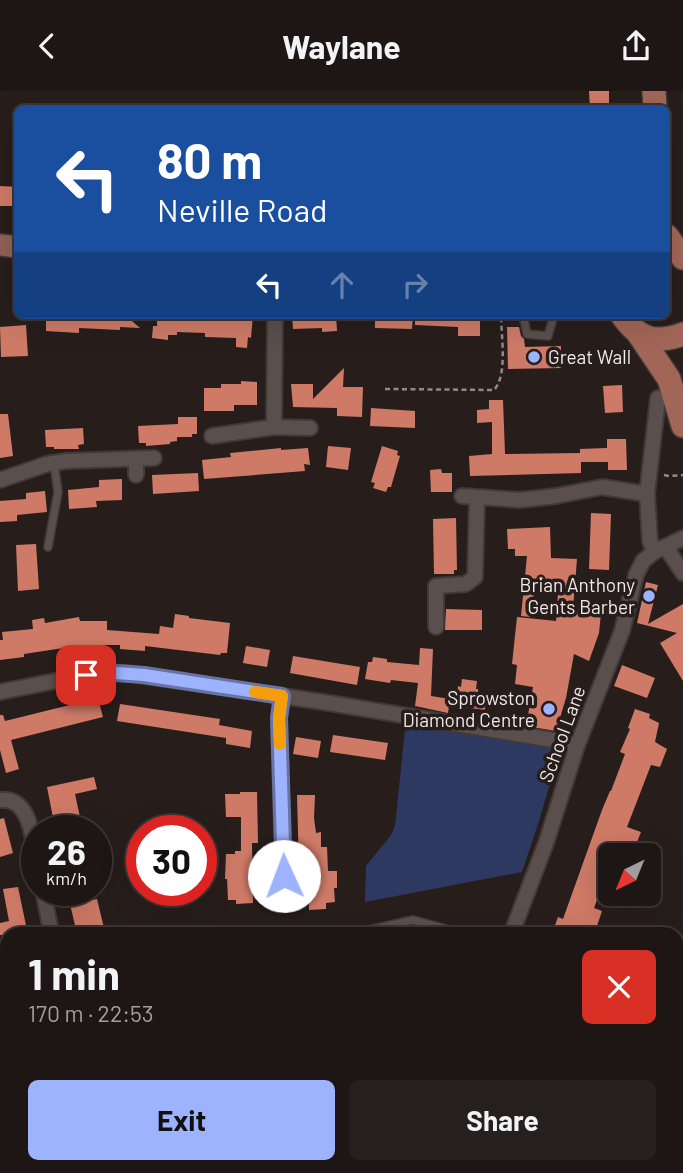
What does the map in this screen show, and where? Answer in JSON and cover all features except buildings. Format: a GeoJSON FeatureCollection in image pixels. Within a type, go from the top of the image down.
{"type":"FeatureCollection","features":[{"type":"Feature","properties":{"kind":"highway"},"geometry":{"type":"LineString","coordinates":[[670,240],[683,258]]}},
{"type":"Feature","properties":{"kind":"highway"},"geometry":{"type":"LineString","coordinates":[[627,323],[648,338],[667,340],[683,334]]}},
{"type":"Feature","properties":{"kind":"highway"},"geometry":{"type":"LineString","coordinates":[[627,323],[669,379],[683,426]]}},
{"type":"Feature","properties":{"kind":"street"},"geometry":{"type":"LineString","coordinates":[[274,427],[275,319]]}},
{"type":"Feature","properties":{"kind":"street"},"geometry":{"type":"LineString","coordinates":[[658,398],[647,494],[650,541],[670,555],[683,573]]}},
{"type":"Feature","properties":{"kind":"street"},"geometry":{"type":"LineString","coordinates":[[212,436],[274,427],[310,428]]}},
{"type":"Feature","properties":{"kind":"street"},"geometry":{"type":"LineString","coordinates":[[0,480],[54,463],[154,458]]}},
{"type":"Feature","properties":{"kind":"street"},"geometry":{"type":"LineString","coordinates":[[136,459],[136,475]]}},
{"type":"Feature","properties":{"kind":"street"},"geometry":{"type":"LineString","coordinates":[[436,627],[436,586],[466,584],[475,577],[469,496],[520,500],[603,487],[647,494]]}},
{"type":"Feature","properties":{"kind":"street"},"geometry":{"type":"LineString","coordinates":[[660,549],[683,538]]}},
{"type":"Feature","properties":{"kind":"street","name":"School Lane"},"geometry":{"type":"LineString","coordinates":[[514,927],[577,746],[622,631],[635,575],[643,561],[660,549]]}},
{"type":"Feature","properties":{"kind":"street"},"geometry":{"type":"LineString","coordinates":[[0,692],[101,672],[144,675],[577,746]]}},
{"type":"Feature","properties":{"kind":"street"},"geometry":{"type":"LineString","coordinates":[[282,696],[279,718],[284,903]]}},
{"type":"Feature","properties":{"kind":"street"},"geometry":{"type":"LineString","coordinates":[[0,800],[16,803],[26,815]]}},
{"type":"Feature","properties":{"kind":"street"},"geometry":{"type":"LineString","coordinates":[[46,906],[50,927]]}},
{"type":"Feature","properties":{"kind":"lane"},"geometry":{"type":"LineString","coordinates":[[524,319],[527,334],[548,336],[553,319]]}},
{"type":"Feature","properties":{"kind":"lane"},"geometry":{"type":"LineString","coordinates":[[48,547],[58,492],[54,463]]}},
{"type":"Feature","properties":{"kind":"lane"},"geometry":{"type":"LineString","coordinates":[[382,927],[412,920],[439,927]]}},
{"type":"Feature","properties":{"kind":"path"},"geometry":{"type":"LineString","coordinates":[[385,389],[494,390],[500,384],[502,374],[501,319]]}},
{"type":"Feature","properties":{"kind":"path"},"geometry":{"type":"LineString","coordinates":[[650,473],[670,477],[683,475]]}},
{"type":"Feature","properties":{"kind":"shaded area"},"geometry":{"type":"Polygon","coordinates":[[[406,720],[562,743],[522,872],[365,902],[366,866],[395,826],[406,720]]]}},
{"type":"Feature","properties":{"kind":"slow traffic"},"geometry":{"type":"LineString","coordinates":[[255,692],[282,696],[280,744]]}},
{"type":"Feature","properties":{"kind":"place","name":"Great Wall"},"geometry":{"type":"Point","coordinates":[534,357]}},
{"type":"Feature","properties":{"kind":"place","name":"Brian Anthony Gents Barber"},"geometry":{"type":"Point","coordinates":[649,596]}},
{"type":"Feature","properties":{"kind":"place","name":"Sprowston Diamond Centre"},"geometry":{"type":"Point","coordinates":[549,709]}},
{"type":"Feature","properties":{"kind":"route"},"geometry":{"type":"LineString","coordinates":[[86,675],[101,672],[144,675],[282,696],[279,718],[284,876]]}}]}
